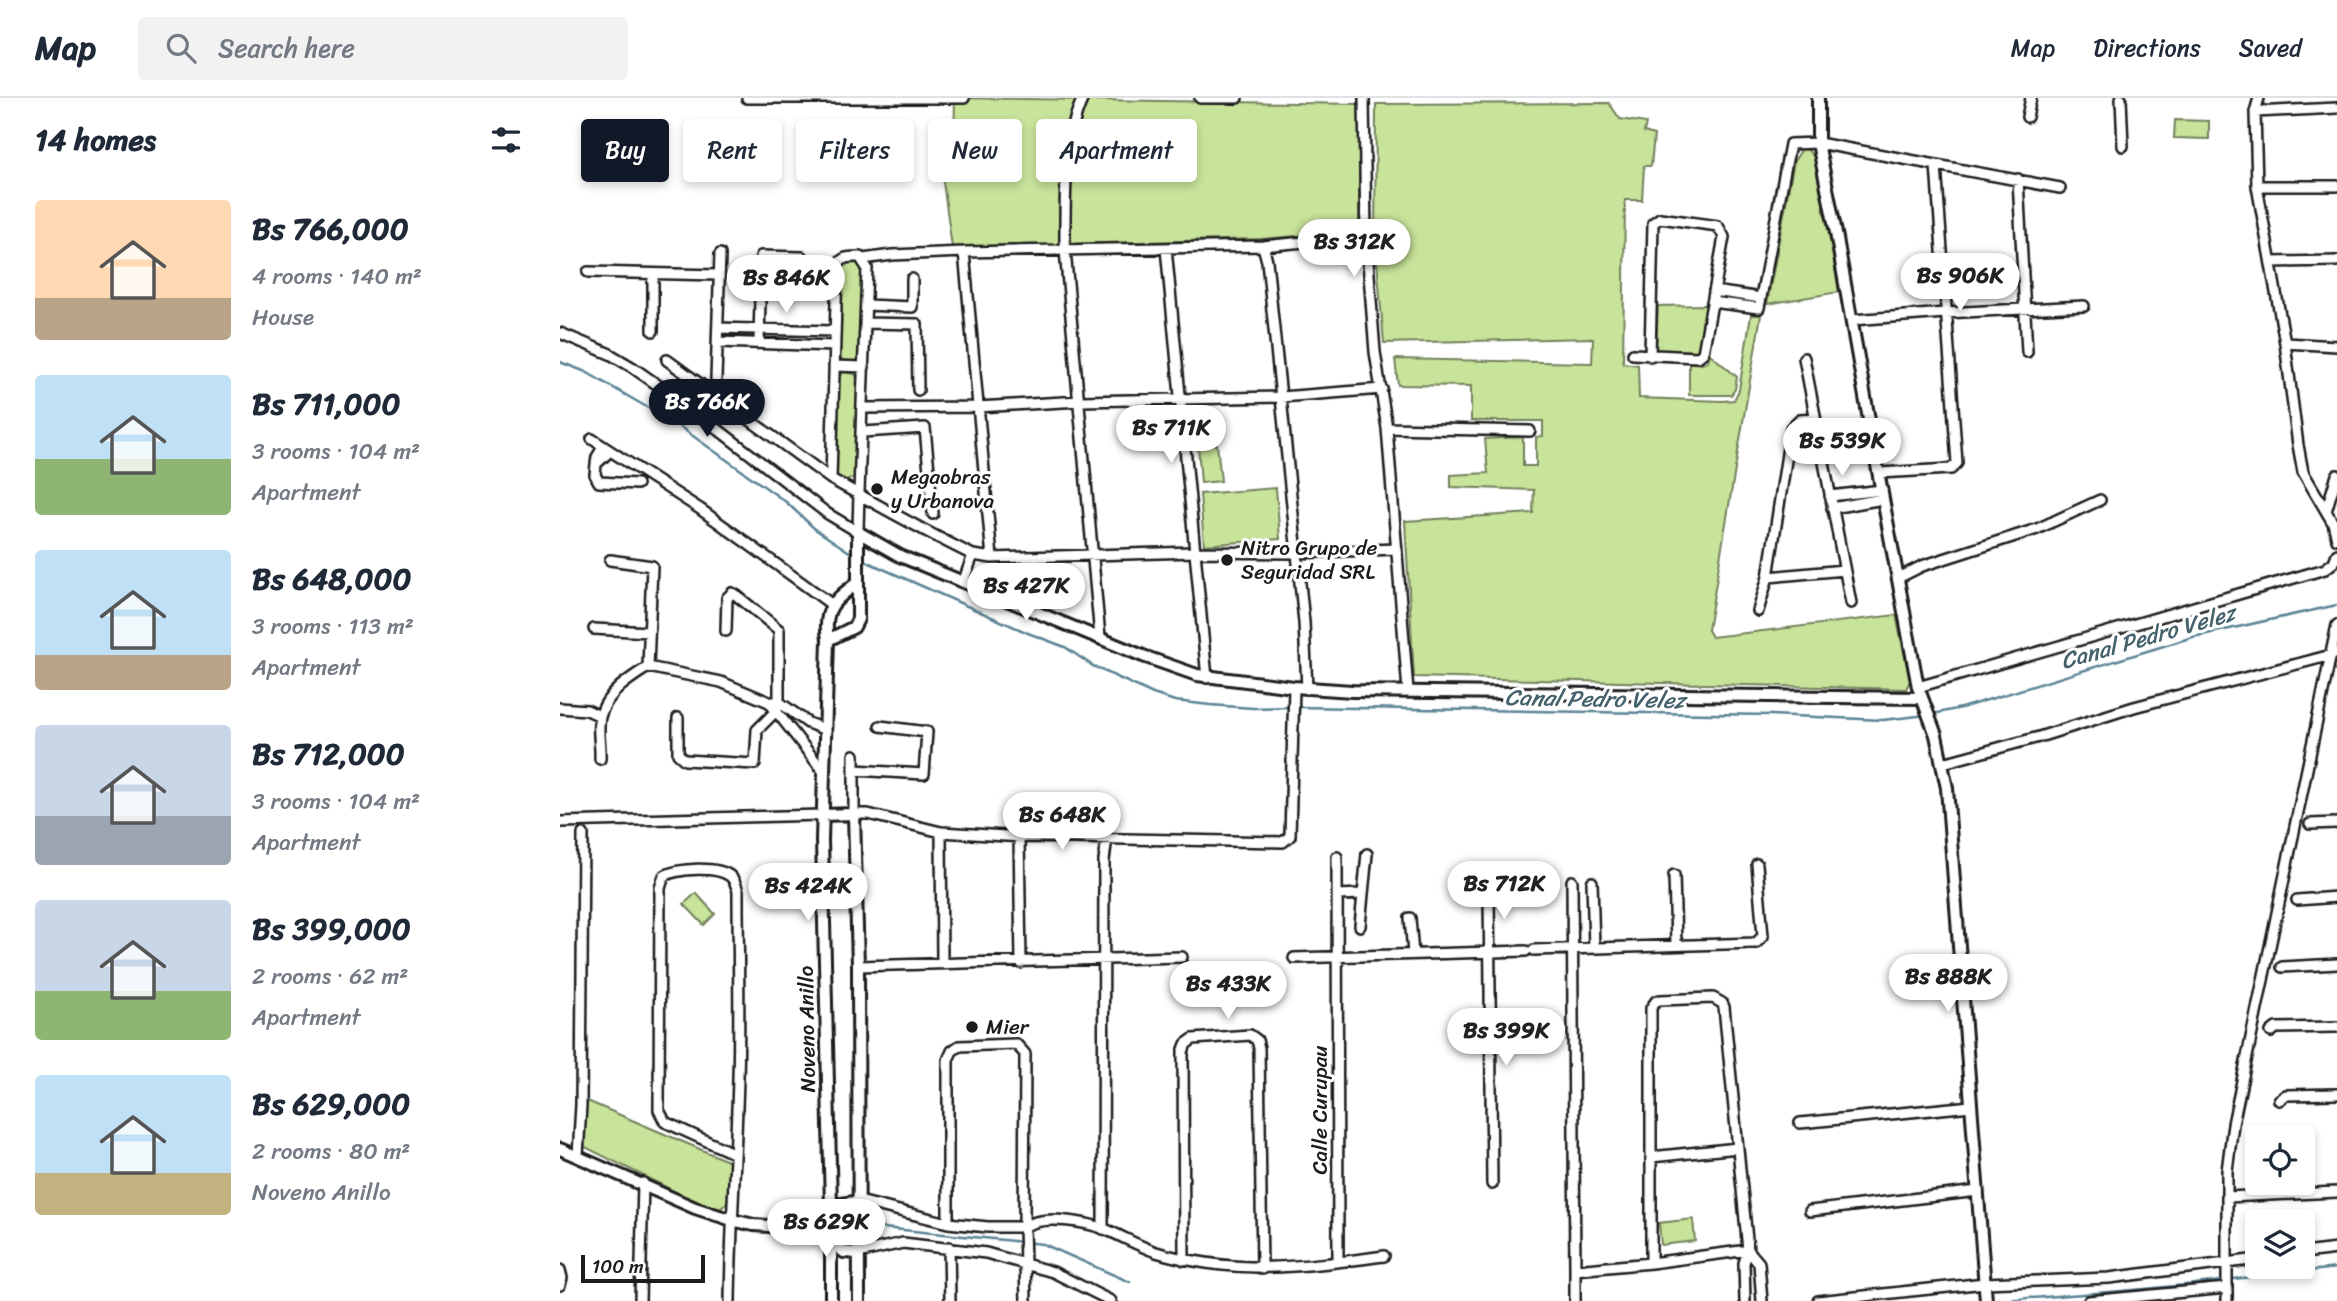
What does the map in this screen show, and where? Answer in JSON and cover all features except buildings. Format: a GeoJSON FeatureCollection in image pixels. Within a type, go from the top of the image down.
{"type":"FeatureCollection","features":[{"type":"Feature","properties":{"kind":"street"},"geometry":{"type":"LineString","coordinates":[[747,98],[964,98]]}},
{"type":"Feature","properties":{"kind":"street"},"geometry":{"type":"LineString","coordinates":[[1083,98],[1075,113],[1071,136],[1065,250],[1100,637]]}},
{"type":"Feature","properties":{"kind":"street"},"geometry":{"type":"LineString","coordinates":[[1200,98],[1237,98]]}},
{"type":"Feature","properties":{"kind":"street"},"geometry":{"type":"LineString","coordinates":[[1364,98],[1366,236],[1375,352],[1387,428],[1408,691]]}},
{"type":"Feature","properties":{"kind":"street"},"geometry":{"type":"LineString","coordinates":[[1818,98],[1818,143],[1882,495],[1923,698],[1934,729],[1947,788],[1986,1293]]}},
{"type":"Feature","properties":{"kind":"street"},"geometry":{"type":"LineString","coordinates":[[2027,117],[2031,98]]}},
{"type":"Feature","properties":{"kind":"street"},"geometry":{"type":"LineString","coordinates":[[2122,98],[2123,146]]}},
{"type":"Feature","properties":{"kind":"street"},"geometry":{"type":"LineString","coordinates":[[2259,98],[2255,112],[2256,186],[2285,344],[2304,472],[2326,511],[2337,538]]}},
{"type":"Feature","properties":{"kind":"street"},"geometry":{"type":"LineString","coordinates":[[2255,112],[2337,108]]}},
{"type":"Feature","properties":{"kind":"street"},"geometry":{"type":"LineString","coordinates":[[1712,302],[1759,308],[1790,144],[1818,143],[2060,188]]}},
{"type":"Feature","properties":{"kind":"street"},"geometry":{"type":"LineString","coordinates":[[1880,473],[1951,469],[1957,463],[1936,165]]}},
{"type":"Feature","properties":{"kind":"street"},"geometry":{"type":"LineString","coordinates":[[2018,179],[2027,352]]}},
{"type":"Feature","properties":{"kind":"street"},"geometry":{"type":"LineString","coordinates":[[2256,186],[2337,186]]}},
{"type":"Feature","properties":{"kind":"street"},"geometry":{"type":"LineString","coordinates":[[1633,354],[1650,356],[1702,356],[1724,237],[1718,226],[1660,218],[1653,223],[1650,356]]}},
{"type":"Feature","properties":{"kind":"street"},"geometry":{"type":"LineString","coordinates":[[831,479],[838,263],[846,257],[863,260],[892,255],[964,251],[1263,246],[1366,236]]}},
{"type":"Feature","properties":{"kind":"street"},"geometry":{"type":"LineString","coordinates":[[1263,246],[1304,622],[1307,688]]}},
{"type":"Feature","properties":{"kind":"street"},"geometry":{"type":"LineString","coordinates":[[1166,248],[1207,678]]}},
{"type":"Feature","properties":{"kind":"street"},"geometry":{"type":"LineString","coordinates":[[964,251],[992,558]]}},
{"type":"Feature","properties":{"kind":"street"},"geometry":{"type":"LineString","coordinates":[[716,379],[720,254]]}},
{"type":"Feature","properties":{"kind":"street"},"geometry":{"type":"LineString","coordinates":[[759,342],[761,256],[802,257]]}},
{"type":"Feature","properties":{"kind":"street"},"geometry":{"type":"LineString","coordinates":[[828,640],[854,627],[859,612],[858,532],[867,268],[863,260]]}},
{"type":"Feature","properties":{"kind":"street"},"geometry":{"type":"LineString","coordinates":[[2271,262],[2337,261]]}},
{"type":"Feature","properties":{"kind":"street"},"geometry":{"type":"LineString","coordinates":[[588,272],[718,275]]}},
{"type":"Feature","properties":{"kind":"street"},"geometry":{"type":"LineString","coordinates":[[653,275],[653,331]]}},
{"type":"Feature","properties":{"kind":"street"},"geometry":{"type":"LineString","coordinates":[[866,305],[912,307],[912,279]]}},
{"type":"Feature","properties":{"kind":"street"},"geometry":{"type":"LineString","coordinates":[[1714,291],[1761,298]]}},
{"type":"Feature","properties":{"kind":"street"},"geometry":{"type":"LineString","coordinates":[[1852,320],[2084,306]]}},
{"type":"Feature","properties":{"kind":"street"},"geometry":{"type":"LineString","coordinates":[[865,323],[917,324],[918,390]]}},
{"type":"Feature","properties":{"kind":"street"},"geometry":{"type":"LineString","coordinates":[[718,328],[835,331]]}},
{"type":"Feature","properties":{"kind":"street"},"geometry":{"type":"LineString","coordinates":[[560,333],[610,354],[632,367],[685,404],[828,514],[900,556],[964,580],[1143,656],[1207,678],[1294,692],[1307,688],[1923,698],[2325,569],[2334,562],[2337,554]]}},
{"type":"Feature","properties":{"kind":"street"},"geometry":{"type":"LineString","coordinates":[[718,342],[834,345]]}},
{"type":"Feature","properties":{"kind":"street"},"geometry":{"type":"LineString","coordinates":[[2285,344],[2337,346]]}},
{"type":"Feature","properties":{"kind":"street"},"geometry":{"type":"LineString","coordinates":[[1804,358],[1851,603]]}},
{"type":"Feature","properties":{"kind":"street"},"geometry":{"type":"LineString","coordinates":[[667,360],[831,479],[973,555],[992,558],[1395,550]]}},
{"type":"Feature","properties":{"kind":"street"},"geometry":{"type":"LineString","coordinates":[[834,366],[864,367]]}},
{"type":"Feature","properties":{"kind":"street"},"geometry":{"type":"LineString","coordinates":[[863,408],[1281,397],[1382,389]]}},
{"type":"Feature","properties":{"kind":"street"},"geometry":{"type":"LineString","coordinates":[[1758,611],[1768,577],[1791,428],[1800,419],[1815,418]]}},
{"type":"Feature","properties":{"kind":"street"},"geometry":{"type":"LineString","coordinates":[[863,432],[925,428],[933,514]]}},
{"type":"Feature","properties":{"kind":"street"},"geometry":{"type":"LineString","coordinates":[[1387,428],[1531,431]]}},
{"type":"Feature","properties":{"kind":"street"},"geometry":{"type":"LineString","coordinates":[[592,439],[700,509],[831,604],[857,583]]}},
{"type":"Feature","properties":{"kind":"street"},"geometry":{"type":"LineString","coordinates":[[607,449],[597,457],[596,478],[599,482],[637,484]]}},
{"type":"Feature","properties":{"kind":"street"},"geometry":{"type":"LineString","coordinates":[[2314,490],[2335,479]]}},
{"type":"Feature","properties":{"kind":"street"},"geometry":{"type":"LineString","coordinates":[[2326,511],[2335,479]]}},
{"type":"Feature","properties":{"kind":"street"},"geometry":{"type":"LineString","coordinates":[[1830,496],[1882,495]]}},
{"type":"Feature","properties":{"kind":"street"},"geometry":{"type":"LineString","coordinates":[[1832,508],[1882,495]]}},
{"type":"Feature","properties":{"kind":"street"},"geometry":{"type":"LineString","coordinates":[[1898,578],[1922,566],[2037,529],[2100,500]]}},
{"type":"Feature","properties":{"kind":"street"},"geometry":{"type":"LineString","coordinates":[[964,580],[973,555]]}},
{"type":"Feature","properties":{"kind":"street"},"geometry":{"type":"LineString","coordinates":[[610,560],[652,566],[648,667]]}},
{"type":"Feature","properties":{"kind":"street"},"geometry":{"type":"LineString","coordinates":[[2325,569],[2337,573]]}},
{"type":"Feature","properties":{"kind":"street"},"geometry":{"type":"LineString","coordinates":[[1768,577],[1843,570]]}},
{"type":"Feature","properties":{"kind":"street"},"geometry":{"type":"LineString","coordinates":[[678,718],[680,758],[755,764],[757,730],[775,705],[779,630],[732,593],[726,598],[726,631]]}},
{"type":"Feature","properties":{"kind":"street","name":"Noveno Anillo"},"geometry":{"type":"LineString","coordinates":[[831,604],[825,625],[828,640],[827,730],[822,815],[831,1242]]}},
{"type":"Feature","properties":{"kind":"street"},"geometry":{"type":"LineString","coordinates":[[2227,1301],[2227,1171],[2233,1124],[2334,654],[2337,625]]}},
{"type":"Feature","properties":{"kind":"street"},"geometry":{"type":"LineString","coordinates":[[594,629],[649,632]]}},
{"type":"Feature","properties":{"kind":"street"},"geometry":{"type":"LineString","coordinates":[[1943,763],[2134,707],[2334,654]]}},
{"type":"Feature","properties":{"kind":"street"},"geometry":{"type":"LineString","coordinates":[[600,759],[600,716],[610,698],[626,681],[648,667],[721,682],[755,694],[808,723],[827,730]]}},
{"type":"Feature","properties":{"kind":"street"},"geometry":{"type":"LineString","coordinates":[[560,822],[868,814],[941,832],[1019,837],[1283,842],[1290,836],[1294,692]]}},
{"type":"Feature","properties":{"kind":"street"},"geometry":{"type":"LineString","coordinates":[[775,705],[824,772]]}},
{"type":"Feature","properties":{"kind":"street"},"geometry":{"type":"LineString","coordinates":[[560,708],[587,710],[600,716]]}},
{"type":"Feature","properties":{"kind":"street"},"geometry":{"type":"LineString","coordinates":[[854,769],[924,774],[927,732],[880,726]]}},
{"type":"Feature","properties":{"kind":"street"},"geometry":{"type":"LineString","coordinates":[[854,755],[859,1301]]}},
{"type":"Feature","properties":{"kind":"street"},"geometry":{"type":"LineString","coordinates":[[2310,824],[2337,823]]}},
{"type":"Feature","properties":{"kind":"street"},"geometry":{"type":"LineString","coordinates":[[941,832],[942,964]]}},
{"type":"Feature","properties":{"kind":"street"},"geometry":{"type":"LineString","coordinates":[[578,1155],[581,1105],[583,834]]}},
{"type":"Feature","properties":{"kind":"street"},"geometry":{"type":"LineString","coordinates":[[1019,837],[1021,963]]}},
{"type":"Feature","properties":{"kind":"street"},"geometry":{"type":"LineString","coordinates":[[1103,1229],[1104,861],[1107,837]]}},
{"type":"Feature","properties":{"kind":"street"},"geometry":{"type":"LineString","coordinates":[[1360,926],[1367,854]]}},
{"type":"Feature","properties":{"kind":"street","name":"Calle Curupau"},"geometry":{"type":"LineString","coordinates":[[1337,857],[1338,1262]]}},
{"type":"Feature","properties":{"kind":"street"},"geometry":{"type":"LineString","coordinates":[[1294,958],[1756,943],[1763,936],[1757,864]]}},
{"type":"Feature","properties":{"kind":"street"},"geometry":{"type":"LineString","coordinates":[[730,1301],[738,1077],[738,891],[730,875],[710,870],[671,872],[664,876],[660,888],[659,1110],[665,1122],[734,1154]]}},
{"type":"Feature","properties":{"kind":"street"},"geometry":{"type":"LineString","coordinates":[[1674,875],[1676,944]]}},
{"type":"Feature","properties":{"kind":"street"},"geometry":{"type":"LineString","coordinates":[[1572,881],[1575,1301]]}},
{"type":"Feature","properties":{"kind":"street"},"geometry":{"type":"LineString","coordinates":[[1592,882],[1594,947]]}},
{"type":"Feature","properties":{"kind":"street"},"geometry":{"type":"LineString","coordinates":[[1489,892],[1492,1184]]}},
{"type":"Feature","properties":{"kind":"street"},"geometry":{"type":"LineString","coordinates":[[1337,895],[1363,894]]}},
{"type":"Feature","properties":{"kind":"street"},"geometry":{"type":"LineString","coordinates":[[2297,900],[2337,897]]}},
{"type":"Feature","properties":{"kind":"street"},"geometry":{"type":"LineString","coordinates":[[1410,918],[1413,954]]}},
{"type":"Feature","properties":{"kind":"street"},"geometry":{"type":"LineString","coordinates":[[858,966],[1182,957]]}},
{"type":"Feature","properties":{"kind":"street"},"geometry":{"type":"LineString","coordinates":[[2282,967],[2337,964]]}},
{"type":"Feature","properties":{"kind":"street"},"geometry":{"type":"LineString","coordinates":[[1651,1264],[1651,1008],[1660,1000],[1713,998],[1725,1002],[1748,1250],[1744,1263],[1745,1301]]}},
{"type":"Feature","properties":{"kind":"street"},"geometry":{"type":"LineString","coordinates":[[2271,1032],[2276,1028],[2337,1027]]}},
{"type":"Feature","properties":{"kind":"street"},"geometry":{"type":"LineString","coordinates":[[1454,1030],[1490,1029]]}},
{"type":"Feature","properties":{"kind":"street"},"geometry":{"type":"LineString","coordinates":[[1184,1260],[1183,1052],[1186,1044],[1193,1039],[1250,1035],[1257,1040],[1259,1048],[1262,1269]]}},
{"type":"Feature","properties":{"kind":"street"},"geometry":{"type":"LineString","coordinates":[[948,1223],[948,1060],[952,1051],[959,1046],[1016,1044],[1025,1054],[1026,1301]]}},
{"type":"Feature","properties":{"kind":"street"},"geometry":{"type":"LineString","coordinates":[[2279,1100],[2286,1095],[2337,1094]]}},
{"type":"Feature","properties":{"kind":"street"},"geometry":{"type":"LineString","coordinates":[[1800,1124],[1971,1106]]}},
{"type":"Feature","properties":{"kind":"street"},"geometry":{"type":"LineString","coordinates":[[1651,1157],[1738,1148]]}},
{"type":"Feature","properties":{"kind":"street"},"geometry":{"type":"LineString","coordinates":[[560,1149],[695,1208],[732,1220],[766,1226],[830,1226]]}},
{"type":"Feature","properties":{"kind":"street"},"geometry":{"type":"LineString","coordinates":[[640,1301],[643,1183]]}},
{"type":"Feature","properties":{"kind":"street"},"geometry":{"type":"LineString","coordinates":[[1810,1211],[1978,1191]]}},
{"type":"Feature","properties":{"kind":"street"},"geometry":{"type":"LineString","coordinates":[[2227,1197],[2337,1192]]}},
{"type":"Feature","properties":{"kind":"street"},"geometry":{"type":"LineString","coordinates":[[831,1206],[859,1201],[948,1223],[1025,1231]]}},
{"type":"Feature","properties":{"kind":"street"},"geometry":{"type":"LineString","coordinates":[[1025,1231],[1030,1222],[1046,1219],[1103,1229],[1151,1250],[1184,1260],[1262,1269],[1308,1267],[1384,1256]]}},
{"type":"Feature","properties":{"kind":"street"},"geometry":{"type":"LineString","coordinates":[[831,1242],[844,1252],[858,1253],[903,1243],[986,1253],[1070,1279],[1106,1300]]}},
{"type":"Feature","properties":{"kind":"street"},"geometry":{"type":"LineString","coordinates":[[831,1242],[831,1301]]}},
{"type":"Feature","properties":{"kind":"street"},"geometry":{"type":"LineString","coordinates":[[949,1247],[950,1301]]}},
{"type":"Feature","properties":{"kind":"street"},"geometry":{"type":"LineString","coordinates":[[2315,1252],[2337,1249]]}},
{"type":"Feature","properties":{"kind":"street"},"geometry":{"type":"LineString","coordinates":[[1575,1270],[1651,1264],[1748,1250]]}},
{"type":"Feature","properties":{"kind":"street"},"geometry":{"type":"LineString","coordinates":[[1748,1250],[1759,1263],[1762,1301]]}},
{"type":"Feature","properties":{"kind":"street"},"geometry":{"type":"LineString","coordinates":[[1818,1301],[1986,1293],[2245,1261]]}},
{"type":"Feature","properties":{"kind":"street"},"geometry":{"type":"LineString","coordinates":[[560,1270],[560,1285]]}},
{"type":"Feature","properties":{"kind":"street"},"geometry":{"type":"LineString","coordinates":[[2089,1301],[2227,1288]]}},
{"type":"Feature","properties":{"kind":"green space"},"geometry":{"type":"Polygon","coordinates":[[[955,98],[1359,104],[1359,231],[1260,239],[952,247],[943,182],[1022,182],[1022,119],[955,119],[955,98]]]}},
{"type":"Feature","properties":{"kind":"green space"},"geometry":{"type":"Polygon","coordinates":[[[1609,103],[1620,119],[1646,123],[1644,132],[1654,135],[1651,166],[1644,166],[1642,200],[1625,200],[1623,363],[1638,365],[1639,398],[1734,400],[1739,390],[1751,315],[1761,315],[1708,630],[1712,637],[1896,615],[1910,681],[1906,689],[1414,677],[1405,521],[1533,513],[1534,490],[1451,487],[1451,475],[1488,473],[1485,439],[1523,437],[1523,466],[1536,466],[1536,437],[1543,436],[1543,421],[1471,421],[1471,386],[1398,385],[1395,359],[1592,363],[1593,338],[1384,343],[1375,238],[1376,104],[1609,103]]]}},
{"type":"Feature","properties":{"kind":"green space"},"geometry":{"type":"Polygon","coordinates":[[[2175,120],[2209,121],[2209,139],[2174,138],[2175,120]]]}},
{"type":"Feature","properties":{"kind":"green space"},"geometry":{"type":"Polygon","coordinates":[[[1802,149],[1808,150],[1817,160],[1839,292],[1767,304],[1794,161],[1802,149]]]}},
{"type":"Feature","properties":{"kind":"green space"},"geometry":{"type":"Polygon","coordinates":[[[850,261],[860,264],[862,269],[857,361],[843,360],[837,356],[842,267],[850,261]]]}},
{"type":"Feature","properties":{"kind":"green space"},"geometry":{"type":"Polygon","coordinates":[[[1707,305],[1699,348],[1696,351],[1656,350],[1658,306],[1707,305]]]}},
{"type":"Feature","properties":{"kind":"green space"},"geometry":{"type":"Polygon","coordinates":[[[1710,354],[1737,377],[1735,389],[1731,395],[1689,395],[1689,362],[1702,364],[1708,361],[1710,354]]]}},
{"type":"Feature","properties":{"kind":"green space"},"geometry":{"type":"Polygon","coordinates":[[[844,372],[855,374],[859,381],[855,478],[846,480],[838,478],[835,472],[837,381],[844,372]]]}},
{"type":"Feature","properties":{"kind":"green space"},"geometry":{"type":"Polygon","coordinates":[[[1217,444],[1221,481],[1201,483],[1198,446],[1217,444]]]}},
{"type":"Feature","properties":{"kind":"green space"},"geometry":{"type":"Polygon","coordinates":[[[1276,488],[1280,539],[1204,545],[1200,494],[1276,488]]]}},
{"type":"Feature","properties":{"kind":"green space"},"geometry":{"type":"Polygon","coordinates":[[[696,893],[715,914],[704,925],[684,904],[696,893]]]}},
{"type":"Feature","properties":{"kind":"green space"},"geometry":{"type":"Polygon","coordinates":[[[585,1100],[730,1162],[728,1202],[720,1209],[686,1197],[583,1146],[585,1100]]]}},
{"type":"Feature","properties":{"kind":"green space"},"geometry":{"type":"Polygon","coordinates":[[[1693,1219],[1695,1241],[1661,1245],[1659,1223],[1693,1219]]]}},
{"type":"Feature","properties":{"kind":"waterway","name":"Canal Pedro Velez"},"geometry":{"type":"LineString","coordinates":[[560,362],[586,372],[676,424],[786,502],[815,529],[854,555]]}},
{"type":"Feature","properties":{"kind":"waterway","name":"Canal Pedro Velez"},"geometry":{"type":"LineString","coordinates":[[863,560],[1065,647],[1093,666],[1153,694],[1175,701],[1210,705],[1290,707]]}},
{"type":"Feature","properties":{"kind":"waterway","name":"Canal Pedro Velez"},"geometry":{"type":"LineString","coordinates":[[1933,714],[1961,708],[2193,637],[2337,605]]}},
{"type":"Feature","properties":{"kind":"waterway","name":"Canal Pedro Velez"},"geometry":{"type":"LineString","coordinates":[[1297,707],[1771,715],[1883,720],[1927,715]]}},
{"type":"Feature","properties":{"kind":"waterway"},"geometry":{"type":"LineString","coordinates":[[861,1228],[1043,1244],[1130,1282]]}},
{"type":"Feature","properties":{"kind":"waterway"},"geometry":{"type":"LineString","coordinates":[[834,1229],[855,1229]]}},
{"type":"Feature","properties":{"kind":"waterway"},"geometry":{"type":"LineString","coordinates":[[2233,1279],[2337,1268]]}},
{"type":"Feature","properties":{"kind":"waterway"},"geometry":{"type":"LineString","coordinates":[[1995,1301],[2220,1281]]}},
{"type":"Feature","properties":{"kind":"place","name":"Megaobras y Urbanova"},"geometry":{"type":"Point","coordinates":[877,489]}},
{"type":"Feature","properties":{"kind":"place","name":"Nitro Grupo de Seguridad SRL"},"geometry":{"type":"Point","coordinates":[1227,560]}},
{"type":"Feature","properties":{"kind":"place","name":"Mier"},"geometry":{"type":"Point","coordinates":[972,1027]}}]}
